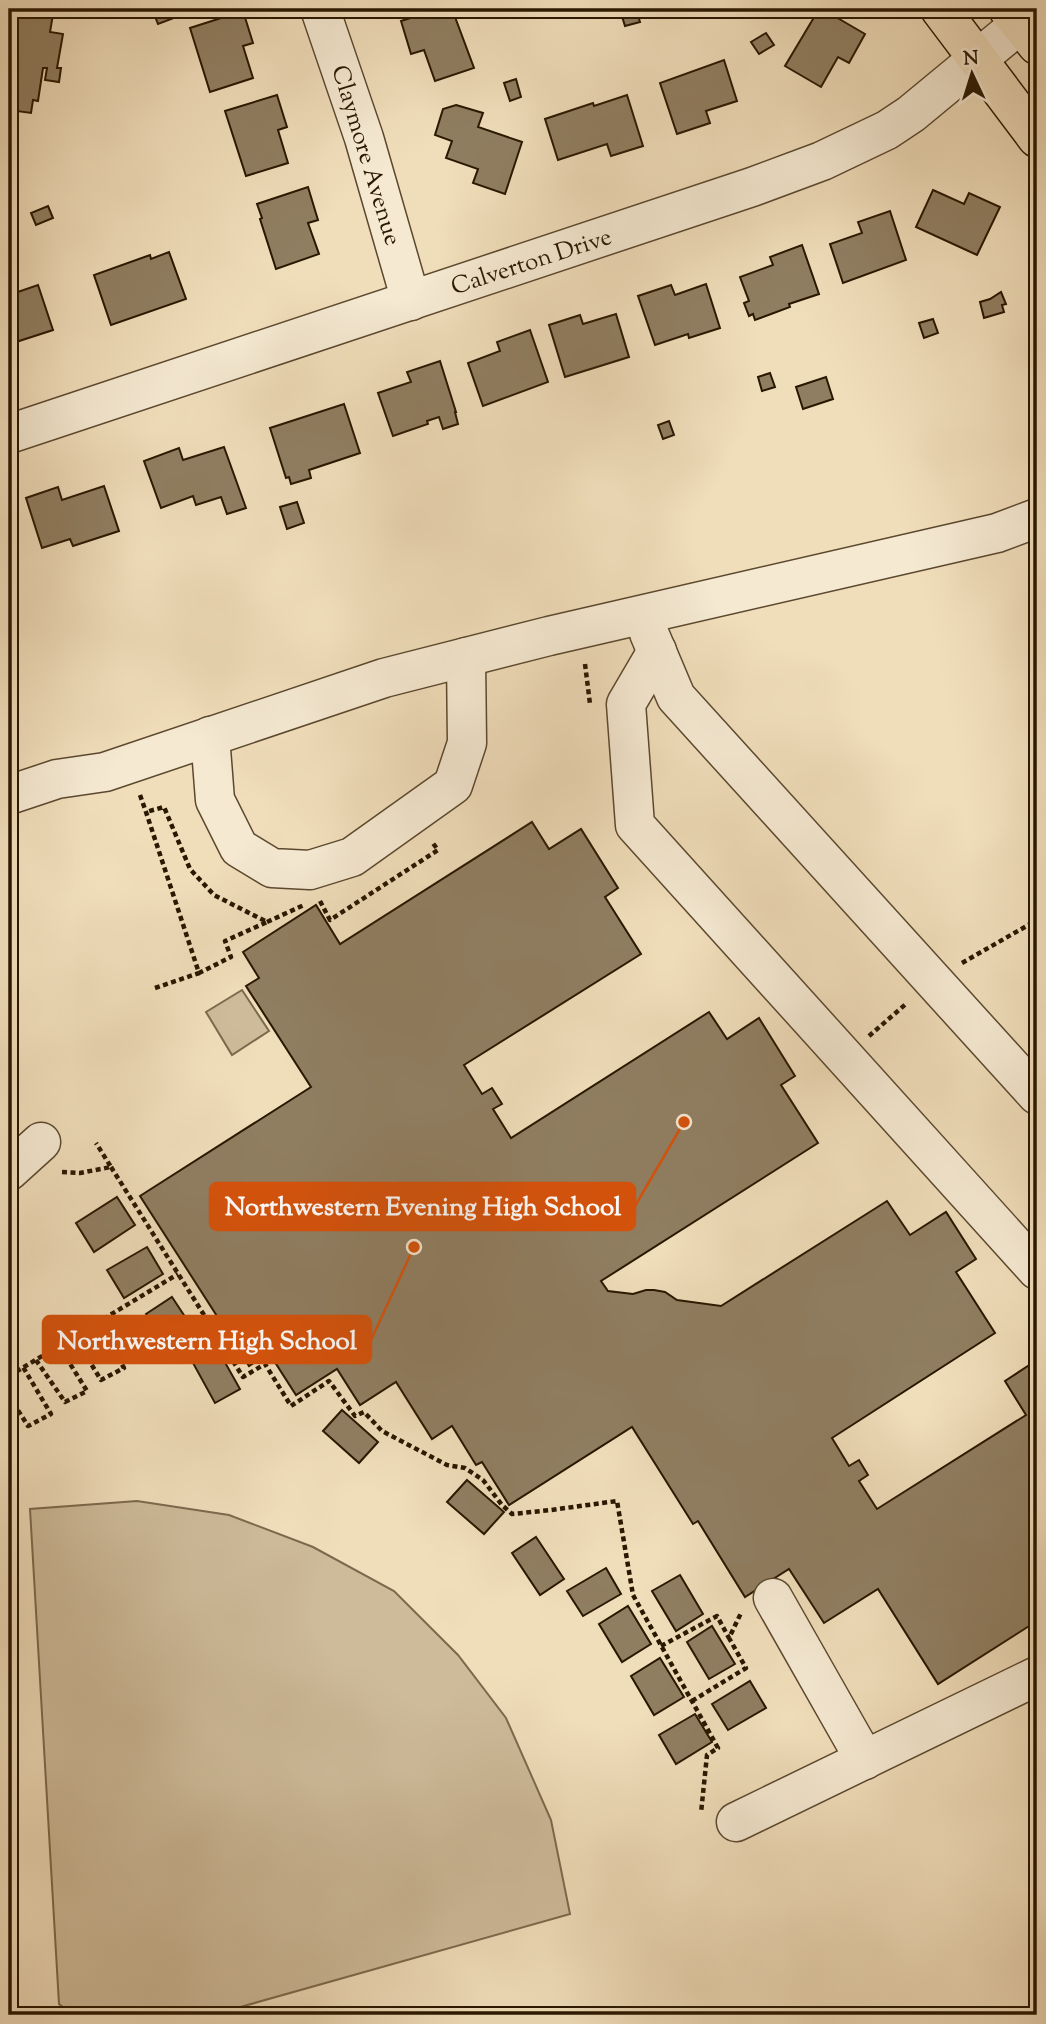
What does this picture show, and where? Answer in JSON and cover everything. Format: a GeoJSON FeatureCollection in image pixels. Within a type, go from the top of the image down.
{"type":"FeatureCollection","features":[{"type":"Feature","properties":{"kind":"main road"},"geometry":{"type":"LineString","coordinates":[[940,9],[1037,138]]}},
{"type":"Feature","properties":{"kind":"street","name":"Claymore Avenue"},"geometry":{"type":"LineString","coordinates":[[320,9],[364,138],[411,301]]}},
{"type":"Feature","properties":{"kind":"street","name":"Calverton Drive"},"geometry":{"type":"LineString","coordinates":[[9,434],[752,187],[845,151],[887,130],[911,114],[977,58],[1022,26]]}},
{"type":"Feature","properties":{"kind":"street"},"geometry":{"type":"LineString","coordinates":[[9,795],[57,779],[105,772],[384,678],[641,615],[997,533],[1037,518]]}},
{"type":"Feature","properties":{"kind":"street"},"geometry":{"type":"LineString","coordinates":[[641,615],[676,697],[1037,1095]]}},
{"type":"Feature","properties":{"kind":"street"},"geometry":{"type":"LineString","coordinates":[[657,651],[626,704],[635,825],[1037,1270]]}},
{"type":"Feature","properties":{"kind":"street"},"geometry":{"type":"LineString","coordinates":[[210,736],[215,800],[239,848],[272,868],[310,870],[352,857],[453,785],[467,743],[466,657]]}},
{"type":"Feature","properties":{"kind":"street"},"geometry":{"type":"LineString","coordinates":[[759,1602],[865,1760]]}},
{"type":"Feature","properties":{"kind":"street"},"geometry":{"type":"LineString","coordinates":[[718,1818],[865,1760],[1037,1676]]}},
{"type":"Feature","properties":{"kind":"path"},"geometry":{"type":"LineString","coordinates":[[130,764],[199,973]]}},
{"type":"Feature","properties":{"kind":"path"},"geometry":{"type":"LineString","coordinates":[[146,812],[164,807],[190,869],[214,895],[267,922],[225,941],[231,957],[199,973],[155,988]]}},
{"type":"Feature","properties":{"kind":"path"},"geometry":{"type":"LineString","coordinates":[[96,1143],[243,1377],[265,1364],[291,1406],[329,1381],[355,1416],[364,1412],[382,1431],[447,1465],[465,1468],[483,1479],[512,1514],[617,1501],[632,1595],[718,1748],[707,1755],[718,1818]]}},
{"type":"Feature","properties":{"kind":"path"},"geometry":{"type":"LineString","coordinates":[[24,1157],[46,1171],[80,1173],[111,1167]]}},
{"type":"Feature","properties":{"kind":"path"},"geometry":{"type":"LineString","coordinates":[[9,1376],[178,1274]]}},
{"type":"Feature","properties":{"kind":"path"},"geometry":{"type":"LineString","coordinates":[[74,1336],[101,1380],[124,1367],[97,1322]]}},
{"type":"Feature","properties":{"kind":"path"},"geometry":{"type":"LineString","coordinates":[[36,1360],[65,1402],[87,1391],[59,1346]]}},
{"type":"Feature","properties":{"kind":"path"},"geometry":{"type":"LineString","coordinates":[[9,1396],[28,1426],[51,1415],[23,1367]]}},
{"type":"Feature","properties":{"kind":"path"},"geometry":{"type":"LineString","coordinates":[[729,1638],[759,1602]]}},
{"type":"Feature","properties":{"kind":"path"},"geometry":{"type":"LineString","coordinates":[[661,1646],[717,1616],[746,1668],[692,1701]]}},
{"type":"Feature","properties":{"kind":"shaded area"},"geometry":{"type":"Polygon","coordinates":[[[242,990],[269,1031],[232,1055],[206,1012],[242,990]]]}},
{"type":"Feature","properties":{"kind":"shaded area"},"geometry":{"type":"Polygon","coordinates":[[[137,1501],[229,1515],[313,1547],[394,1591],[458,1655],[506,1718],[551,1820],[570,1914],[212,2015],[73,2015],[59,2004],[30,1509],[137,1501]]]}},
{"type":"Feature","properties":{"kind":"building"},"geometry":{"type":"Polygon","coordinates":[[[11,9],[53,14],[50,32],[63,34],[57,68],[61,68],[59,82],[45,80],[47,68],[43,68],[38,101],[33,100],[31,113],[9,110],[11,9]]]}},
{"type":"Feature","properties":{"kind":"building"},"geometry":{"type":"Polygon","coordinates":[[[171,9],[174,18],[158,24],[154,14],[171,9]]]}},
{"type":"Feature","properties":{"kind":"building"},"geometry":{"type":"Polygon","coordinates":[[[439,9],[452,9],[474,68],[435,81],[424,50],[411,54],[401,21],[439,9]]]}},
{"type":"Feature","properties":{"kind":"building"},"geometry":{"type":"Polygon","coordinates":[[[636,9],[640,22],[625,26],[620,10],[636,9]]]}},
{"type":"Feature","properties":{"kind":"building"},"geometry":{"type":"Polygon","coordinates":[[[819,9],[865,34],[849,63],[838,57],[821,87],[785,66],[819,9]]]}},
{"type":"Feature","properties":{"kind":"building"},"geometry":{"type":"Polygon","coordinates":[[[243,11],[253,43],[243,46],[253,78],[210,92],[190,28],[243,11]]]}},
{"type":"Feature","properties":{"kind":"building"},"geometry":{"type":"Polygon","coordinates":[[[766,33],[774,45],[759,54],[751,42],[766,33]]]}},
{"type":"Feature","properties":{"kind":"building"},"geometry":{"type":"Polygon","coordinates":[[[724,60],[737,101],[706,111],[710,123],[677,134],[660,83],[724,60]]]}},
{"type":"Feature","properties":{"kind":"building"},"geometry":{"type":"Polygon","coordinates":[[[516,79],[521,97],[510,101],[504,83],[516,79]]]}},
{"type":"Feature","properties":{"kind":"building"},"geometry":{"type":"Polygon","coordinates":[[[277,95],[287,127],[278,130],[288,163],[246,176],[225,111],[277,95]]]}},
{"type":"Feature","properties":{"kind":"building"},"geometry":{"type":"Polygon","coordinates":[[[627,95],[643,146],[611,156],[607,144],[558,160],[545,119],[627,95]]]}},
{"type":"Feature","properties":{"kind":"building"},"geometry":{"type":"Polygon","coordinates":[[[456,105],[483,113],[478,127],[522,142],[505,194],[473,183],[478,169],[446,158],[452,141],[435,135],[443,109],[456,105]]]}},
{"type":"Feature","properties":{"kind":"building"},"geometry":{"type":"Polygon","coordinates":[[[308,187],[318,220],[308,223],[319,254],[276,269],[257,204],[308,187]]]}},
{"type":"Feature","properties":{"kind":"building"},"geometry":{"type":"Polygon","coordinates":[[[933,190],[964,204],[969,193],[1000,207],[977,255],[916,227],[933,190]]]}},
{"type":"Feature","properties":{"kind":"building"},"geometry":{"type":"Polygon","coordinates":[[[48,206],[53,218],[36,225],[31,213],[48,206]]]}},
{"type":"Feature","properties":{"kind":"building"},"geometry":{"type":"Polygon","coordinates":[[[890,211],[906,260],[843,283],[830,244],[862,233],[858,222],[890,211]]]}},
{"type":"Feature","properties":{"kind":"building"},"geometry":{"type":"Polygon","coordinates":[[[802,245],[819,294],[755,320],[753,314],[749,316],[744,303],[749,301],[740,277],[773,265],[770,257],[802,245]]]}},
{"type":"Feature","properties":{"kind":"building"},"geometry":{"type":"Polygon","coordinates":[[[169,252],[186,299],[111,325],[94,275],[150,255],[151,259],[169,252]]]}},
{"type":"Feature","properties":{"kind":"building"},"geometry":{"type":"Polygon","coordinates":[[[706,284],[720,328],[689,338],[688,334],[655,345],[638,296],[671,285],[675,295],[706,284]]]}},
{"type":"Feature","properties":{"kind":"building"},"geometry":{"type":"Polygon","coordinates":[[[38,285],[53,330],[10,344],[14,357],[9,359],[9,295],[38,285]]]}},
{"type":"Feature","properties":{"kind":"building"},"geometry":{"type":"Polygon","coordinates":[[[1001,292],[1006,304],[1002,305],[1004,312],[984,318],[980,302],[1001,292]]]}},
{"type":"Feature","properties":{"kind":"building"},"geometry":{"type":"Polygon","coordinates":[[[616,314],[629,357],[565,377],[549,325],[580,315],[583,324],[616,314]]]}},
{"type":"Feature","properties":{"kind":"building"},"geometry":{"type":"Polygon","coordinates":[[[933,319],[938,333],[924,338],[919,323],[933,319]]]}},
{"type":"Feature","properties":{"kind":"building"},"geometry":{"type":"Polygon","coordinates":[[[530,330],[548,382],[483,406],[468,363],[500,351],[497,342],[530,330]]]}},
{"type":"Feature","properties":{"kind":"building"},"geometry":{"type":"Polygon","coordinates":[[[440,361],[458,424],[443,429],[439,417],[427,421],[428,424],[393,436],[378,393],[411,382],[407,372],[440,361]]]}},
{"type":"Feature","properties":{"kind":"building"},"geometry":{"type":"Polygon","coordinates":[[[770,373],[775,387],[762,391],[758,377],[770,373]]]}},
{"type":"Feature","properties":{"kind":"building"},"geometry":{"type":"Polygon","coordinates":[[[826,377],[833,399],[803,409],[796,387],[826,377]]]}},
{"type":"Feature","properties":{"kind":"building"},"geometry":{"type":"Polygon","coordinates":[[[344,404],[360,453],[309,470],[311,478],[291,484],[289,477],[286,478],[270,428],[344,404]]]}},
{"type":"Feature","properties":{"kind":"building"},"geometry":{"type":"Polygon","coordinates":[[[669,421],[674,435],[663,439],[658,425],[669,421]]]}},
{"type":"Feature","properties":{"kind":"building"},"geometry":{"type":"Polygon","coordinates":[[[224,447],[246,508],[227,514],[221,497],[196,505],[193,496],[161,508],[144,461],[179,448],[183,460],[224,447]]]}},
{"type":"Feature","properties":{"kind":"building"},"geometry":{"type":"Polygon","coordinates":[[[104,486],[119,531],[73,546],[70,539],[42,548],[26,498],[58,487],[62,500],[104,486]]]}},
{"type":"Feature","properties":{"kind":"building"},"geometry":{"type":"Polygon","coordinates":[[[297,502],[304,523],[287,529],[280,507],[297,502]]]}},
{"type":"Feature","properties":{"kind":"building"},"geometry":{"type":"Polygon","coordinates":[[[532,822],[549,849],[581,829],[618,888],[605,897],[641,954],[464,1065],[482,1094],[492,1088],[502,1104],[493,1109],[511,1138],[709,1012],[727,1039],[759,1018],[795,1076],[781,1085],[818,1143],[601,1281],[608,1291],[633,1294],[654,1290],[665,1292],[677,1300],[721,1306],[887,1201],[910,1235],[946,1212],[976,1259],[956,1272],[995,1333],[832,1438],[849,1466],[859,1460],[868,1475],[859,1481],[877,1509],[1026,1415],[1005,1381],[1037,1360],[1037,1621],[938,1684],[878,1589],[824,1623],[789,1569],[745,1597],[698,1521],[693,1524],[632,1427],[509,1505],[482,1462],[476,1465],[452,1426],[432,1439],[396,1382],[360,1405],[337,1369],[296,1395],[269,1353],[249,1366],[140,1196],[311,1087],[246,986],[259,978],[243,952],[316,905],[340,944],[532,822]]]}},
{"type":"Feature","properties":{"kind":"building"},"geometry":{"type":"Polygon","coordinates":[[[117,1197],[135,1225],[94,1252],[76,1223],[117,1197]]]}},
{"type":"Feature","properties":{"kind":"building"},"geometry":{"type":"Polygon","coordinates":[[[147,1247],[163,1274],[124,1298],[107,1270],[147,1247]]]}},
{"type":"Feature","properties":{"kind":"building"},"geometry":{"type":"Polygon","coordinates":[[[172,1297],[201,1341],[175,1358],[146,1314],[172,1297]]]}},
{"type":"Feature","properties":{"kind":"building"},"geometry":{"type":"Polygon","coordinates":[[[218,1350],[240,1389],[215,1403],[193,1363],[218,1350]]]}},
{"type":"Feature","properties":{"kind":"building"},"geometry":{"type":"Polygon","coordinates":[[[342,1410],[378,1442],[359,1463],[323,1431],[342,1410]]]}},
{"type":"Feature","properties":{"kind":"building"},"geometry":{"type":"Polygon","coordinates":[[[467,1480],[504,1512],[484,1534],[447,1502],[467,1480]]]}},
{"type":"Feature","properties":{"kind":"building"},"geometry":{"type":"Polygon","coordinates":[[[536,1537],[564,1579],[540,1595],[512,1553],[536,1537]]]}},
{"type":"Feature","properties":{"kind":"building"},"geometry":{"type":"Polygon","coordinates":[[[606,1568],[621,1594],[583,1616],[567,1591],[606,1568]]]}},
{"type":"Feature","properties":{"kind":"building"},"geometry":{"type":"Polygon","coordinates":[[[680,1575],[703,1614],[676,1631],[652,1591],[680,1575]]]}},
{"type":"Feature","properties":{"kind":"building"},"geometry":{"type":"Polygon","coordinates":[[[628,1606],[651,1644],[622,1662],[599,1624],[628,1606]]]}},
{"type":"Feature","properties":{"kind":"building"},"geometry":{"type":"Polygon","coordinates":[[[712,1626],[735,1664],[709,1679],[687,1642],[712,1626]]]}},
{"type":"Feature","properties":{"kind":"building"},"geometry":{"type":"Polygon","coordinates":[[[660,1658],[684,1697],[654,1715],[631,1676],[660,1658]]]}},
{"type":"Feature","properties":{"kind":"building"},"geometry":{"type":"Polygon","coordinates":[[[750,1681],[766,1708],[728,1730],[712,1704],[750,1681]]]}},
{"type":"Feature","properties":{"kind":"building"},"geometry":{"type":"Polygon","coordinates":[[[695,1714],[712,1742],[676,1764],[659,1735],[695,1714]]]}},
{"type":"Feature","properties":{"kind":"place","name":"Northwestern Evening High School"},"geometry":{"type":"Point","coordinates":[684,1122]}},
{"type":"Feature","properties":{"kind":"place","name":"Northwestern High School"},"geometry":{"type":"Point","coordinates":[414,1247]}}]}
